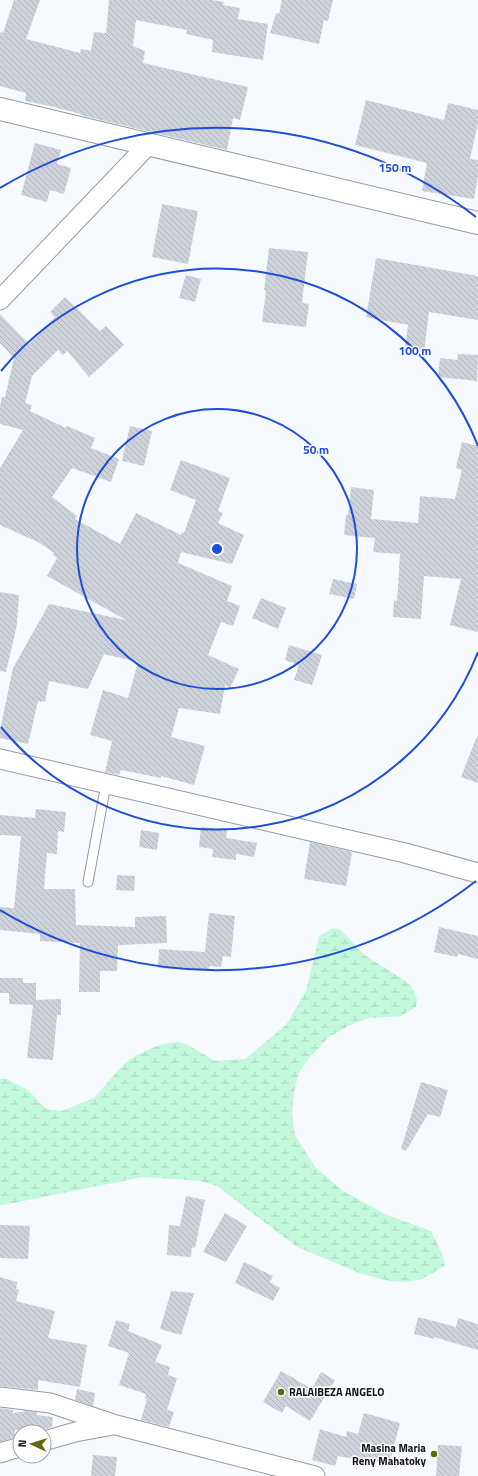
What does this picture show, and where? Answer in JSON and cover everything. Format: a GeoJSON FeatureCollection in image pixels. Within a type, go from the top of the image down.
{"type":"FeatureCollection","features":[{"type":"Feature","properties":{"kind":"main road"},"geometry":{"type":"LineString","coordinates":[[0,109],[478,224]]}},
{"type":"Feature","properties":{"kind":"street"},"geometry":{"type":"LineString","coordinates":[[0,300],[148,145]]}},
{"type":"Feature","properties":{"kind":"street"},"geometry":{"type":"LineString","coordinates":[[0,759],[405,853],[478,873]]}},
{"type":"Feature","properties":{"kind":"street"},"geometry":{"type":"LineString","coordinates":[[0,1397],[50,1403],[116,1425],[315,1476]]}},
{"type":"Feature","properties":{"kind":"street"},"geometry":{"type":"LineString","coordinates":[[52,1439],[75,1432],[116,1425]]}},
{"type":"Feature","properties":{"kind":"street"},"geometry":{"type":"LineString","coordinates":[[0,1453],[12,1449]]}},
{"type":"Feature","properties":{"kind":"lane"},"geometry":{"type":"LineString","coordinates":[[88,882],[106,784]]}},
{"type":"Feature","properties":{"kind":"green space"},"geometry":{"type":"Polygon","coordinates":[[[333,928],[341,930],[363,954],[410,984],[417,999],[416,1007],[401,1016],[369,1018],[348,1026],[328,1038],[310,1057],[299,1072],[294,1092],[292,1114],[295,1135],[315,1167],[343,1191],[387,1215],[431,1231],[443,1256],[445,1266],[422,1279],[406,1282],[389,1281],[362,1274],[297,1247],[217,1186],[200,1181],[143,1177],[0,1205],[0,1079],[7,1079],[28,1090],[46,1109],[62,1111],[94,1098],[124,1064],[137,1055],[159,1045],[177,1042],[186,1044],[215,1061],[245,1059],[286,1025],[306,991],[319,936],[333,928]]]}},
{"type":"Feature","properties":{"kind":"building"},"geometry":{"type":"Polygon","coordinates":[[[14,0],[40,0],[26,39],[80,53],[81,49],[91,51],[94,32],[106,33],[109,0],[212,0],[224,2],[223,5],[240,8],[238,19],[268,24],[263,60],[212,52],[213,40],[186,34],[187,30],[136,20],[133,46],[145,51],[143,63],[248,87],[240,120],[233,118],[227,150],[25,101],[26,93],[0,86],[0,32],[3,33],[14,0]]]}},
{"type":"Feature","properties":{"kind":"building"},"geometry":{"type":"Polygon","coordinates":[[[282,0],[333,0],[328,21],[324,20],[319,44],[270,33],[276,13],[279,14],[282,0]]]}},
{"type":"Feature","properties":{"kind":"building"},"geometry":{"type":"Polygon","coordinates":[[[366,100],[444,120],[448,103],[478,110],[478,123],[470,159],[478,160],[478,175],[474,199],[422,191],[427,163],[355,145],[366,100]]]}},
{"type":"Feature","properties":{"kind":"building"},"geometry":{"type":"Polygon","coordinates":[[[35,143],[61,150],[57,164],[71,168],[64,194],[50,190],[47,202],[21,195],[35,143]]]}},
{"type":"Feature","properties":{"kind":"building"},"geometry":{"type":"Polygon","coordinates":[[[162,204],[198,211],[188,264],[152,257],[162,204]]]}},
{"type":"Feature","properties":{"kind":"building"},"geometry":{"type":"Polygon","coordinates":[[[269,248],[308,252],[302,303],[309,304],[306,327],[262,322],[269,248]]]}},
{"type":"Feature","properties":{"kind":"building"},"geometry":{"type":"Polygon","coordinates":[[[376,258],[478,276],[478,320],[429,312],[424,352],[405,349],[408,325],[366,317],[376,258]]]}},
{"type":"Feature","properties":{"kind":"building"},"geometry":{"type":"Polygon","coordinates":[[[186,275],[201,279],[195,302],[179,298],[186,275]]]}},
{"type":"Feature","properties":{"kind":"building"},"geometry":{"type":"Polygon","coordinates":[[[65,297],[100,331],[106,326],[124,345],[89,377],[67,351],[63,355],[58,350],[32,376],[25,403],[32,405],[30,411],[66,428],[67,426],[95,438],[91,448],[119,459],[111,482],[72,468],[52,497],[77,516],[75,519],[120,544],[136,513],[181,535],[182,532],[184,533],[196,500],[170,490],[181,460],[230,478],[218,511],[223,513],[218,523],[244,535],[232,564],[181,552],[178,563],[232,586],[227,601],[240,606],[233,626],[221,622],[208,655],[239,669],[230,688],[225,685],[220,714],[179,708],[171,737],[205,746],[194,785],[161,776],[161,778],[121,770],[119,775],[105,772],[112,741],[90,735],[103,690],[128,698],[138,662],[104,654],[88,689],[49,681],[45,702],[38,701],[28,744],[0,738],[0,730],[13,668],[49,604],[126,620],[47,576],[57,558],[53,555],[54,553],[38,542],[0,525],[0,468],[23,430],[0,424],[0,406],[2,397],[5,397],[14,358],[0,343],[0,314],[29,344],[55,317],[50,312],[65,297]]]}},
{"type":"Feature","properties":{"kind":"building"},"geometry":{"type":"Polygon","coordinates":[[[458,354],[478,355],[477,381],[438,377],[440,358],[457,360],[458,354]]]}},
{"type":"Feature","properties":{"kind":"building"},"geometry":{"type":"Polygon","coordinates":[[[130,426],[152,431],[144,466],[122,461],[130,426]]]}},
{"type":"Feature","properties":{"kind":"building"},"geometry":{"type":"Polygon","coordinates":[[[462,442],[478,446],[478,632],[450,625],[461,579],[424,576],[421,619],[393,617],[394,600],[397,601],[400,554],[373,552],[375,538],[344,535],[351,487],[374,490],[371,519],[418,523],[420,496],[455,499],[462,470],[456,468],[462,442]]]}},
{"type":"Feature","properties":{"kind":"building"},"geometry":{"type":"Polygon","coordinates":[[[333,579],[357,584],[354,599],[329,594],[333,579]]]}},
{"type":"Feature","properties":{"kind":"building"},"geometry":{"type":"Polygon","coordinates":[[[0,592],[19,595],[17,624],[6,672],[0,671],[0,592]]]}},
{"type":"Feature","properties":{"kind":"building"},"geometry":{"type":"Polygon","coordinates":[[[261,598],[286,608],[278,629],[252,618],[261,598]]]}},
{"type":"Feature","properties":{"kind":"building"},"geometry":{"type":"Polygon","coordinates":[[[289,645],[322,655],[312,685],[294,680],[299,665],[285,660],[289,645]]]}},
{"type":"Feature","properties":{"kind":"building"},"geometry":{"type":"Polygon","coordinates":[[[478,736],[478,783],[461,777],[478,736]]]}},
{"type":"Feature","properties":{"kind":"building"},"geometry":{"type":"Polygon","coordinates":[[[36,809],[66,812],[64,832],[58,831],[57,854],[47,853],[44,889],[75,889],[76,925],[135,927],[135,917],[166,916],[167,943],[118,945],[117,971],[100,971],[100,992],[79,992],[80,943],[40,941],[40,934],[0,930],[0,907],[14,908],[21,836],[0,835],[0,815],[35,818],[36,809]]]}},
{"type":"Feature","properties":{"kind":"building"},"geometry":{"type":"Polygon","coordinates":[[[201,827],[227,830],[226,838],[257,843],[254,857],[236,854],[236,860],[212,857],[213,849],[199,847],[201,827]]]}},
{"type":"Feature","properties":{"kind":"building"},"geometry":{"type":"Polygon","coordinates":[[[141,830],[159,833],[157,850],[139,847],[141,830]]]}},
{"type":"Feature","properties":{"kind":"building"},"geometry":{"type":"Polygon","coordinates":[[[310,842],[352,852],[346,886],[304,879],[310,842]]]}},
{"type":"Feature","properties":{"kind":"building"},"geometry":{"type":"Polygon","coordinates":[[[117,875],[135,876],[134,891],[116,890],[117,875]]]}},
{"type":"Feature","properties":{"kind":"building"},"geometry":{"type":"Polygon","coordinates":[[[209,913],[235,916],[231,957],[223,956],[221,967],[209,966],[209,971],[158,968],[159,949],[205,952],[209,913]]]}},
{"type":"Feature","properties":{"kind":"building"},"geometry":{"type":"Polygon","coordinates":[[[439,927],[478,936],[478,959],[458,954],[457,957],[434,952],[439,927]]]}},
{"type":"Feature","properties":{"kind":"building"},"geometry":{"type":"Polygon","coordinates":[[[0,978],[23,978],[23,983],[36,983],[36,1000],[61,999],[61,1015],[57,1015],[53,1060],[27,1058],[33,1005],[9,1004],[9,993],[0,993],[0,978]]]}},
{"type":"Feature","properties":{"kind":"building"},"geometry":{"type":"Polygon","coordinates":[[[421,1082],[448,1090],[440,1117],[428,1114],[406,1151],[401,1149],[421,1082]]]}},
{"type":"Feature","properties":{"kind":"building"},"geometry":{"type":"Polygon","coordinates":[[[186,1196],[205,1200],[195,1248],[192,1247],[191,1257],[167,1255],[169,1225],[180,1226],[186,1196]]]}},
{"type":"Feature","properties":{"kind":"building"},"geometry":{"type":"Polygon","coordinates":[[[225,1213],[247,1226],[226,1262],[203,1252],[225,1213]]]}},
{"type":"Feature","properties":{"kind":"building"},"geometry":{"type":"Polygon","coordinates":[[[0,1225],[30,1226],[28,1259],[0,1258],[0,1225]]]}},
{"type":"Feature","properties":{"kind":"building"},"geometry":{"type":"Polygon","coordinates":[[[244,1262],[273,1276],[270,1282],[280,1288],[273,1301],[235,1283],[244,1262]]]}},
{"type":"Feature","properties":{"kind":"building"},"geometry":{"type":"Polygon","coordinates":[[[0,1277],[17,1282],[16,1289],[19,1290],[16,1301],[55,1311],[48,1338],[87,1345],[80,1387],[38,1380],[38,1390],[0,1386],[0,1277]]]}},
{"type":"Feature","properties":{"kind":"building"},"geometry":{"type":"Polygon","coordinates":[[[171,1291],[194,1293],[181,1335],[160,1329],[171,1291]]]}},
{"type":"Feature","properties":{"kind":"building"},"geometry":{"type":"Polygon","coordinates":[[[418,1317],[456,1327],[458,1318],[478,1324],[478,1350],[434,1337],[434,1339],[414,1334],[418,1317]]]}},
{"type":"Feature","properties":{"kind":"building"},"geometry":{"type":"Polygon","coordinates":[[[116,1320],[130,1324],[128,1331],[162,1345],[155,1362],[170,1367],[168,1375],[177,1378],[167,1410],[174,1412],[169,1427],[141,1420],[147,1399],[145,1399],[146,1394],[119,1385],[129,1353],[108,1346],[116,1320]]]}},
{"type":"Feature","properties":{"kind":"building"},"geometry":{"type":"Polygon","coordinates":[[[281,1371],[312,1389],[321,1372],[335,1380],[310,1421],[286,1406],[282,1413],[263,1402],[281,1371]]]}},
{"type":"Feature","properties":{"kind":"building"},"geometry":{"type":"Polygon","coordinates":[[[77,1389],[95,1393],[93,1406],[75,1400],[77,1389]]]}},
{"type":"Feature","properties":{"kind":"building"},"geometry":{"type":"Polygon","coordinates":[[[0,1408],[13,1410],[13,1413],[27,1411],[37,1412],[37,1415],[53,1417],[52,1427],[52,1424],[12,1424],[12,1438],[0,1442],[0,1408]]]}},
{"type":"Feature","properties":{"kind":"building"},"geometry":{"type":"Polygon","coordinates":[[[364,1413],[400,1423],[389,1465],[355,1456],[354,1459],[338,1456],[335,1466],[312,1460],[320,1429],[346,1437],[347,1431],[358,1434],[364,1413]]]}},
{"type":"Feature","properties":{"kind":"building"},"geometry":{"type":"Polygon","coordinates":[[[438,1445],[462,1446],[459,1476],[436,1476],[438,1445]]]}},
{"type":"Feature","properties":{"kind":"building"},"geometry":{"type":"Polygon","coordinates":[[[93,1455],[117,1457],[115,1476],[91,1476],[93,1455]]]}},
{"type":"Feature","properties":{"kind":"place","name":"RALAIBEZA ANGELO"},"geometry":{"type":"Point","coordinates":[281,1392]}},
{"type":"Feature","properties":{"kind":"place","name":"Masina Maria Reny Mahatoky"},"geometry":{"type":"Point","coordinates":[434,1454]}}]}
